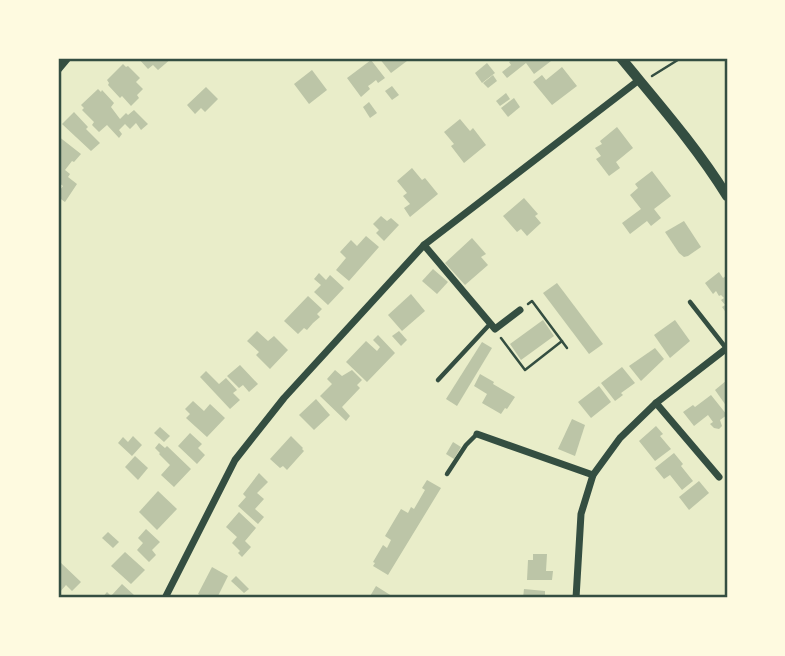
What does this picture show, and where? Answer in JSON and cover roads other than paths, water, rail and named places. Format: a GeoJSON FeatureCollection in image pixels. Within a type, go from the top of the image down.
{"type":"FeatureCollection","features":[{"type":"Feature","properties":{"kind":"street"},"geometry":{"type":"LineString","coordinates":[[58,70],[68,58]]}},
{"type":"Feature","properties":{"kind":"street"},"geometry":{"type":"LineString","coordinates":[[621,58],[679,126],[727,196]]}},
{"type":"Feature","properties":{"kind":"street"},"geometry":{"type":"LineString","coordinates":[[164,598],[235,460],[284,398],[424,245],[639,80]]}},
{"type":"Feature","properties":{"kind":"street"},"geometry":{"type":"LineString","coordinates":[[424,245],[493,327],[520,310]]}},
{"type":"Feature","properties":{"kind":"street"},"geometry":{"type":"LineString","coordinates":[[576,598],[581,514],[593,475],[620,438],[656,403],[727,349]]}},
{"type":"Feature","properties":{"kind":"street"},"geometry":{"type":"LineString","coordinates":[[656,403],[719,477]]}},
{"type":"Feature","properties":{"kind":"street"},"geometry":{"type":"LineString","coordinates":[[477,434],[593,475]]}},
{"type":"Feature","properties":{"kind":"lane"},"geometry":{"type":"LineString","coordinates":[[690,302],[727,349]]}},
{"type":"Feature","properties":{"kind":"lane"},"geometry":{"type":"LineString","coordinates":[[438,380],[493,327]]}},
{"type":"Feature","properties":{"kind":"lane"},"geometry":{"type":"LineString","coordinates":[[447,474],[466,444],[477,434]]}}]}
